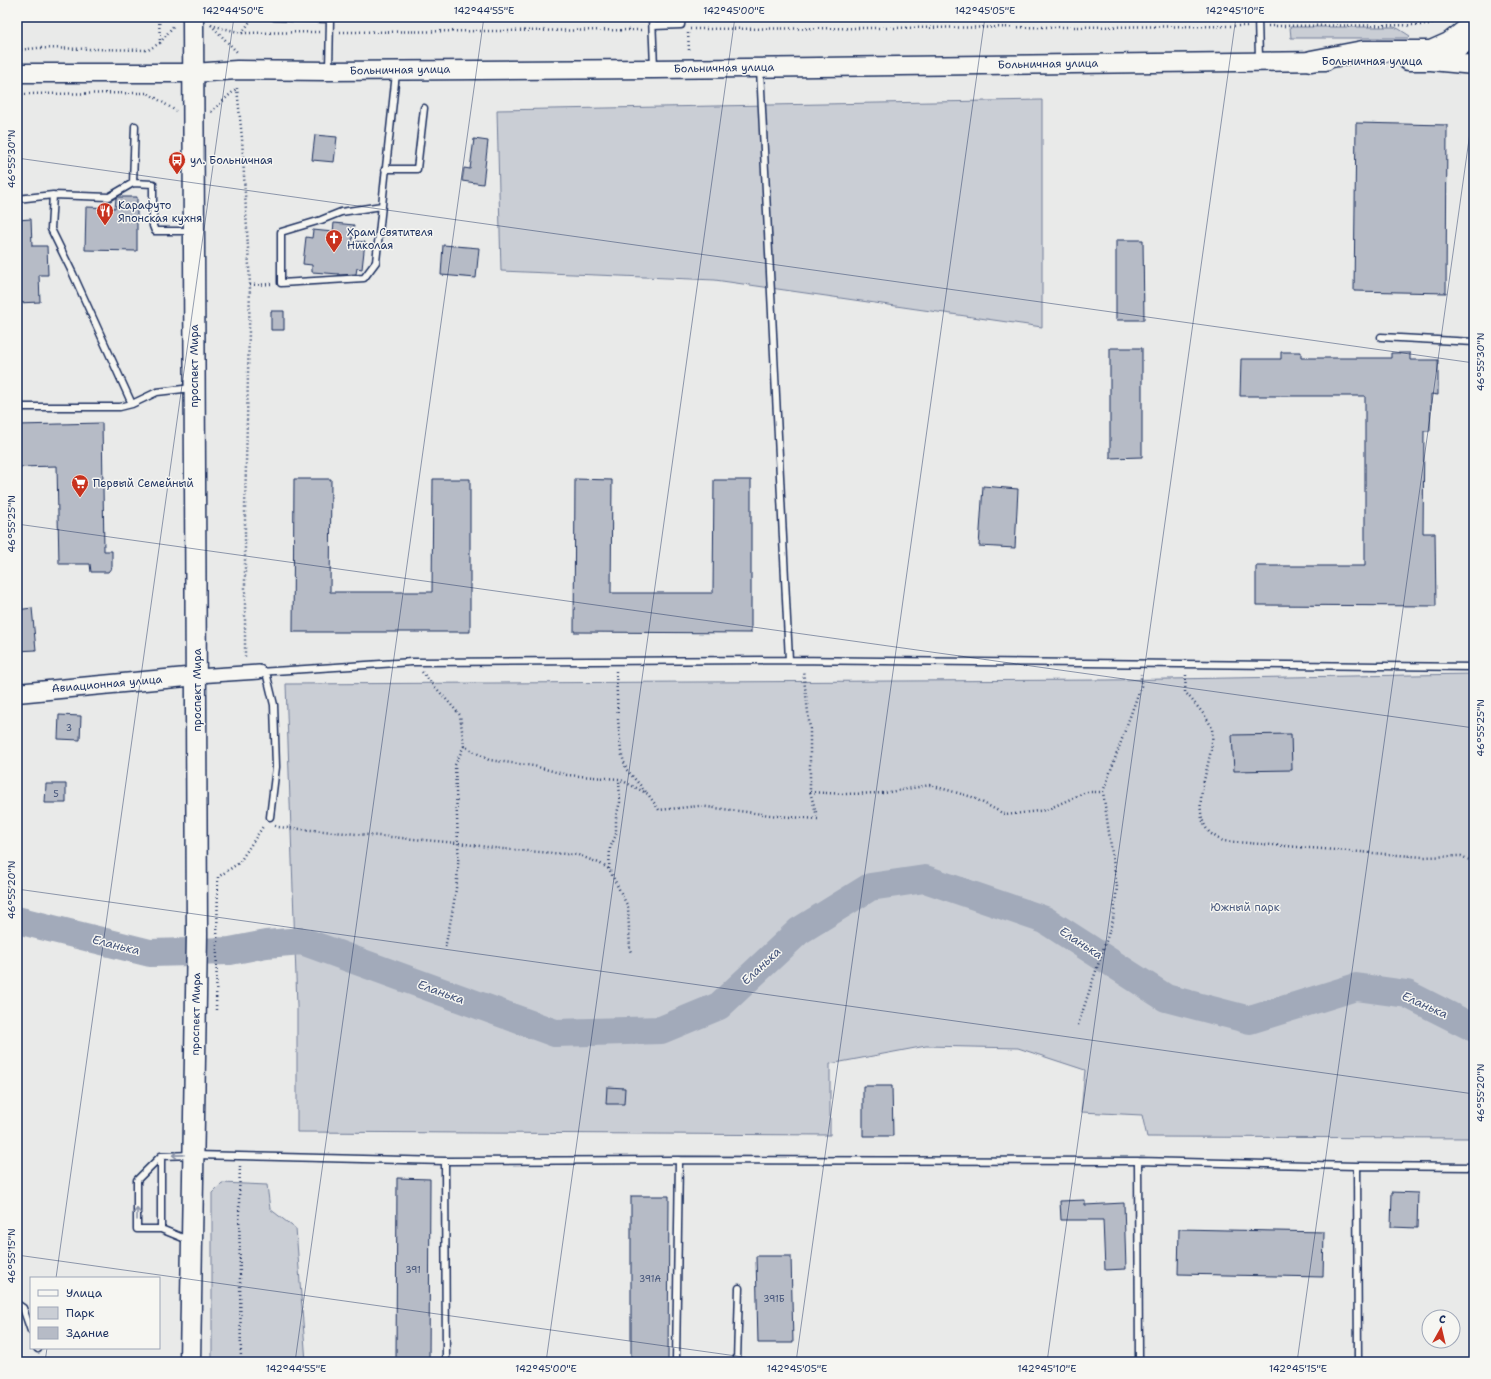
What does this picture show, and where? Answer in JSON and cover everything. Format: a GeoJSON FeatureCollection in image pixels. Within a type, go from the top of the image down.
{"type":"FeatureCollection","features":[{"type":"Feature","properties":{"kind":"main road","name":"проспект Мира"},"geometry":{"type":"LineString","coordinates":[[190,1362],[197,934],[193,17]]}},
{"type":"Feature","properties":{"kind":"main road"},"geometry":{"type":"LineString","coordinates":[[1311,61],[1363,52],[1431,51],[1449,43],[1467,29],[1474,20]]}},
{"type":"Feature","properties":{"kind":"main road","name":"Больничная улица"},"geometry":{"type":"LineString","coordinates":[[1431,60],[1451,54],[1464,46],[1474,36]]}},
{"type":"Feature","properties":{"kind":"main road"},"geometry":{"type":"LineString","coordinates":[[1474,40],[1474,51]]}},
{"type":"Feature","properties":{"kind":"main road","name":"Больничная улица"},"geometry":{"type":"LineString","coordinates":[[17,73],[193,73],[237,70],[329,71],[397,69],[654,69],[1431,60],[1474,65]]}},
{"type":"Feature","properties":{"kind":"main road","name":"Авиационная улица"},"geometry":{"type":"LineString","coordinates":[[17,693],[197,676]]}},
{"type":"Feature","properties":{"kind":"street"},"geometry":{"type":"LineString","coordinates":[[197,676],[263,672]]}},
{"type":"Feature","properties":{"kind":"lane"},"geometry":{"type":"LineString","coordinates":[[274,17],[330,19],[329,71]]}},
{"type":"Feature","properties":{"kind":"lane"},"geometry":{"type":"LineString","coordinates":[[652,17],[654,69]]}},
{"type":"Feature","properties":{"kind":"lane"},"geometry":{"type":"LineString","coordinates":[[653,28],[681,25],[682,17]]}},
{"type":"Feature","properties":{"kind":"lane"},"geometry":{"type":"LineString","coordinates":[[1258,17],[1259,62]]}},
{"type":"Feature","properties":{"kind":"lane"},"geometry":{"type":"LineString","coordinates":[[760,68],[789,660]]}},
{"type":"Feature","properties":{"kind":"lane"},"geometry":{"type":"LineString","coordinates":[[382,206],[341,212],[321,220],[281,232],[281,283],[364,278],[376,262],[397,69]]}},
{"type":"Feature","properties":{"kind":"lane"},"geometry":{"type":"LineString","coordinates":[[385,169],[417,169],[424,108]]}},
{"type":"Feature","properties":{"kind":"lane"},"geometry":{"type":"LineString","coordinates":[[133,183],[135,126]]}},
{"type":"Feature","properties":{"kind":"lane"},"geometry":{"type":"LineString","coordinates":[[17,199],[53,195],[109,197],[133,183],[153,184],[153,226],[155,231],[194,232]]}},
{"type":"Feature","properties":{"kind":"lane"},"geometry":{"type":"LineString","coordinates":[[53,195],[51,229],[132,404]]}},
{"type":"Feature","properties":{"kind":"lane"},"geometry":{"type":"LineString","coordinates":[[1381,337],[1474,342]]}},
{"type":"Feature","properties":{"kind":"lane"},"geometry":{"type":"LineString","coordinates":[[17,407],[120,407],[132,404],[157,392],[194,388]]}},
{"type":"Feature","properties":{"kind":"lane"},"geometry":{"type":"LineString","coordinates":[[270,817],[276,767],[274,705],[263,672],[412,662],[789,660],[1474,667]]}},
{"type":"Feature","properties":{"kind":"lane"},"geometry":{"type":"LineString","coordinates":[[192,1242],[161,1229],[136,1229],[137,1180],[161,1156],[194,1155],[445,1161],[1138,1161],[1474,1167]]}},
{"type":"Feature","properties":{"kind":"lane"},"geometry":{"type":"LineString","coordinates":[[161,1156],[161,1229]]}},
{"type":"Feature","properties":{"kind":"lane"},"geometry":{"type":"LineString","coordinates":[[676,1362],[679,1160]]}},
{"type":"Feature","properties":{"kind":"lane"},"geometry":{"type":"LineString","coordinates":[[445,1161],[446,1362]]}},
{"type":"Feature","properties":{"kind":"lane"},"geometry":{"type":"LineString","coordinates":[[1138,1161],[1138,1362]]}},
{"type":"Feature","properties":{"kind":"lane"},"geometry":{"type":"LineString","coordinates":[[1357,1166],[1358,1362]]}},
{"type":"Feature","properties":{"kind":"lane"},"geometry":{"type":"LineString","coordinates":[[737,1362],[738,1288]]}},
{"type":"Feature","properties":{"kind":"lane"},"geometry":{"type":"LineString","coordinates":[[17,1304],[23,1308],[30,1328]]}},
{"type":"Feature","properties":{"kind":"path"},"geometry":{"type":"LineString","coordinates":[[159,17],[160,43]]}},
{"type":"Feature","properties":{"kind":"path"},"geometry":{"type":"LineString","coordinates":[[242,33],[253,17]]}},
{"type":"Feature","properties":{"kind":"path"},"geometry":{"type":"LineString","coordinates":[[689,50],[688,29],[1431,25],[1437,17]]}},
{"type":"Feature","properties":{"kind":"path"},"geometry":{"type":"LineString","coordinates":[[17,50],[38,48],[148,50],[160,43],[174,25]]}},
{"type":"Feature","properties":{"kind":"path"},"geometry":{"type":"LineString","coordinates":[[237,52],[210,25],[242,33],[653,28]]}},
{"type":"Feature","properties":{"kind":"path"},"geometry":{"type":"LineString","coordinates":[[210,114],[237,88],[242,138],[250,285],[245,509],[246,673]]}},
{"type":"Feature","properties":{"kind":"path"},"geometry":{"type":"LineString","coordinates":[[17,94],[148,93],[176,111]]}},
{"type":"Feature","properties":{"kind":"path"},"geometry":{"type":"LineString","coordinates":[[250,285],[281,283]]}},
{"type":"Feature","properties":{"kind":"path"},"geometry":{"type":"LineString","coordinates":[[616,661],[621,752],[626,769],[648,794],[659,810],[698,806],[778,816],[818,819],[810,792],[810,729],[802,660]]}},
{"type":"Feature","properties":{"kind":"path"},"geometry":{"type":"LineString","coordinates":[[412,662],[460,715],[464,746],[455,765],[459,865],[453,909],[445,948]]}},
{"type":"Feature","properties":{"kind":"path"},"geometry":{"type":"LineString","coordinates":[[1078,1025],[1113,920],[1117,887],[1103,792],[1141,686],[1142,664]]}},
{"type":"Feature","properties":{"kind":"path"},"geometry":{"type":"LineString","coordinates":[[1186,664],[1185,692],[1200,710],[1212,728],[1211,754],[1201,792],[1202,817],[1210,833],[1223,841],[1269,846],[1423,857],[1461,856],[1474,862]]}},
{"type":"Feature","properties":{"kind":"path"},"geometry":{"type":"LineString","coordinates":[[464,746],[490,760],[534,766],[567,775],[619,779],[648,794]]}},
{"type":"Feature","properties":{"kind":"path"},"geometry":{"type":"LineString","coordinates":[[619,779],[620,802],[616,817],[616,835],[610,848],[609,868],[628,907],[631,952]]}},
{"type":"Feature","properties":{"kind":"path"},"geometry":{"type":"LineString","coordinates":[[810,792],[845,794],[884,793],[930,785],[972,797],[1006,815],[1046,810],[1086,792],[1103,792]]}},
{"type":"Feature","properties":{"kind":"path"},"geometry":{"type":"LineString","coordinates":[[270,817],[272,824],[278,827],[578,855],[609,868]]}},
{"type":"Feature","properties":{"kind":"path"},"geometry":{"type":"LineString","coordinates":[[216,1010],[218,877],[239,863],[270,817]]}},
{"type":"Feature","properties":{"kind":"path"},"geometry":{"type":"LineString","coordinates":[[240,1157],[241,1362]]}},
{"type":"Feature","properties":{"kind":"green space"},"geometry":{"type":"Polygon","coordinates":[[[1290,27],[1394,27],[1410,36],[1408,38],[1291,38],[1290,27]]]}},
{"type":"Feature","properties":{"kind":"green space"},"geometry":{"type":"Polygon","coordinates":[[[1042,100],[1042,327],[715,280],[501,271],[497,110],[1042,100]]]}},
{"type":"Feature","properties":{"kind":"green space","name":"Южный парк"},"geometry":{"type":"Polygon","coordinates":[[[1474,674],[1474,1138],[1147,1137],[1142,1115],[1081,1112],[1085,1070],[1018,1048],[926,1046],[830,1064],[830,1135],[297,1132],[297,1006],[286,684],[1107,680],[1474,674]]]}},
{"type":"Feature","properties":{"kind":"green space"},"geometry":{"type":"Polygon","coordinates":[[[222,1183],[267,1185],[270,1209],[296,1229],[306,1362],[212,1362],[212,1193],[222,1183]]]}},
{"type":"Feature","properties":{"kind":"building"},"geometry":{"type":"Polygon","coordinates":[[[1356,123],[1447,125],[1446,293],[1354,291],[1356,123]]]}},
{"type":"Feature","properties":{"kind":"building"},"geometry":{"type":"Polygon","coordinates":[[[315,135],[337,137],[334,162],[312,160],[315,135]]]}},
{"type":"Feature","properties":{"kind":"building"},"geometry":{"type":"Polygon","coordinates":[[[474,139],[488,141],[483,184],[462,181],[464,168],[470,169],[474,139]]]}},
{"type":"Feature","properties":{"kind":"building"},"geometry":{"type":"Polygon","coordinates":[[[137,197],[137,251],[85,250],[86,207],[115,208],[116,198],[137,197]]]}},
{"type":"Feature","properties":{"kind":"building"},"geometry":{"type":"Polygon","coordinates":[[[31,219],[32,246],[47,246],[48,275],[39,275],[40,302],[17,303],[17,220],[31,219]]]}},
{"type":"Feature","properties":{"kind":"building","name":"Храм Святителя Николая"},"geometry":{"type":"Polygon","coordinates":[[[334,223],[354,225],[352,241],[365,242],[362,269],[357,268],[356,274],[339,275],[312,272],[312,265],[303,264],[306,237],[312,238],[313,230],[333,232],[334,223]]]}},
{"type":"Feature","properties":{"kind":"building"},"geometry":{"type":"Polygon","coordinates":[[[1116,240],[1143,240],[1144,320],[1116,320],[1116,240]]]}},
{"type":"Feature","properties":{"kind":"building"},"geometry":{"type":"Polygon","coordinates":[[[443,245],[479,248],[476,278],[441,275],[443,245]]]}},
{"type":"Feature","properties":{"kind":"building"},"geometry":{"type":"Polygon","coordinates":[[[271,311],[284,311],[284,330],[271,330],[271,311]]]}},
{"type":"Feature","properties":{"kind":"building"},"geometry":{"type":"Polygon","coordinates":[[[1110,348],[1142,348],[1142,457],[1110,458],[1110,348]]]}},
{"type":"Feature","properties":{"kind":"building"},"geometry":{"type":"Polygon","coordinates":[[[1281,352],[1301,352],[1301,358],[1391,358],[1391,353],[1410,353],[1410,360],[1438,360],[1438,395],[1431,394],[1430,431],[1424,431],[1423,533],[1435,533],[1436,606],[1256,605],[1256,566],[1365,566],[1365,396],[1240,396],[1241,359],[1281,359],[1281,352]]]}},
{"type":"Feature","properties":{"kind":"building","name":"Первый Семейный"},"geometry":{"type":"Polygon","coordinates":[[[102,423],[104,551],[112,551],[112,567],[108,572],[91,572],[90,564],[59,564],[57,466],[19,467],[18,425],[102,423]]]}},
{"type":"Feature","properties":{"kind":"building"},"geometry":{"type":"Polygon","coordinates":[[[294,479],[331,479],[330,592],[432,592],[433,479],[470,479],[470,632],[293,632],[294,479]]]}},
{"type":"Feature","properties":{"kind":"building"},"geometry":{"type":"Polygon","coordinates":[[[575,479],[612,480],[611,593],[713,593],[714,480],[751,480],[751,633],[574,632],[575,479]]]}},
{"type":"Feature","properties":{"kind":"building"},"geometry":{"type":"Polygon","coordinates":[[[983,486],[1018,489],[1015,548],[979,546],[983,486]]]}},
{"type":"Feature","properties":{"kind":"building"},"geometry":{"type":"Polygon","coordinates":[[[32,608],[36,650],[17,651],[17,610],[32,608]]]}},
{"type":"Feature","properties":{"kind":"building"},"geometry":{"type":"Polygon","coordinates":[[[59,715],[81,716],[80,740],[58,739],[59,715]]]}},
{"type":"Feature","properties":{"kind":"building"},"geometry":{"type":"Polygon","coordinates":[[[1291,734],[1292,770],[1234,771],[1232,735],[1291,734]]]}},
{"type":"Feature","properties":{"kind":"building"},"geometry":{"type":"Polygon","coordinates":[[[46,784],[66,784],[66,803],[45,803],[46,784]]]}},
{"type":"Feature","properties":{"kind":"building"},"geometry":{"type":"Polygon","coordinates":[[[863,1086],[892,1086],[893,1136],[863,1136],[863,1086]]]}},
{"type":"Feature","properties":{"kind":"building"},"geometry":{"type":"Polygon","coordinates":[[[607,1087],[625,1088],[624,1104],[606,1104],[607,1087]]]}},
{"type":"Feature","properties":{"kind":"building"},"geometry":{"type":"Polygon","coordinates":[[[397,1178],[430,1179],[429,1362],[396,1362],[397,1178]]]}},
{"type":"Feature","properties":{"kind":"building"},"geometry":{"type":"Polygon","coordinates":[[[1392,1192],[1418,1193],[1417,1228],[1391,1227],[1392,1192]]]}},
{"type":"Feature","properties":{"kind":"building"},"geometry":{"type":"Polygon","coordinates":[[[631,1196],[669,1196],[668,1362],[631,1362],[631,1196]]]}},
{"type":"Feature","properties":{"kind":"building"},"geometry":{"type":"Polygon","coordinates":[[[1085,1200],[1085,1205],[1124,1203],[1126,1269],[1105,1270],[1103,1220],[1061,1220],[1060,1201],[1085,1200]]]}},
{"type":"Feature","properties":{"kind":"building"},"geometry":{"type":"Polygon","coordinates":[[[1179,1229],[1324,1232],[1323,1277],[1178,1274],[1179,1229]]]}},
{"type":"Feature","properties":{"kind":"building"},"geometry":{"type":"Polygon","coordinates":[[[756,1256],[791,1256],[793,1343],[758,1343],[756,1256]]]}},
{"type":"Feature","properties":{"kind":"waterway","name":"Еланька"},"geometry":{"type":"LineString","coordinates":[[17,920],[150,953],[230,951],[266,944],[302,941],[555,1033],[661,1030],[719,1006],[799,931],[870,887],[925,879],[1045,920],[1166,998],[1250,1020],[1356,987],[1407,994],[1474,1028]]}},
{"type":"Feature","properties":{"kind":"place","name":"ул. Больничная"},"geometry":{"type":"Point","coordinates":[177,175]}},
{"type":"Feature","properties":{"kind":"place","name":"Карафуто Японская кухня"},"geometry":{"type":"Point","coordinates":[105,226]}},
{"type":"Feature","properties":{"kind":"place","name":"Храм Святителя Николая"},"geometry":{"type":"Point","coordinates":[334,253]}},
{"type":"Feature","properties":{"kind":"place","name":"Первый Семейный"},"geometry":{"type":"Point","coordinates":[80,498]}}]}
